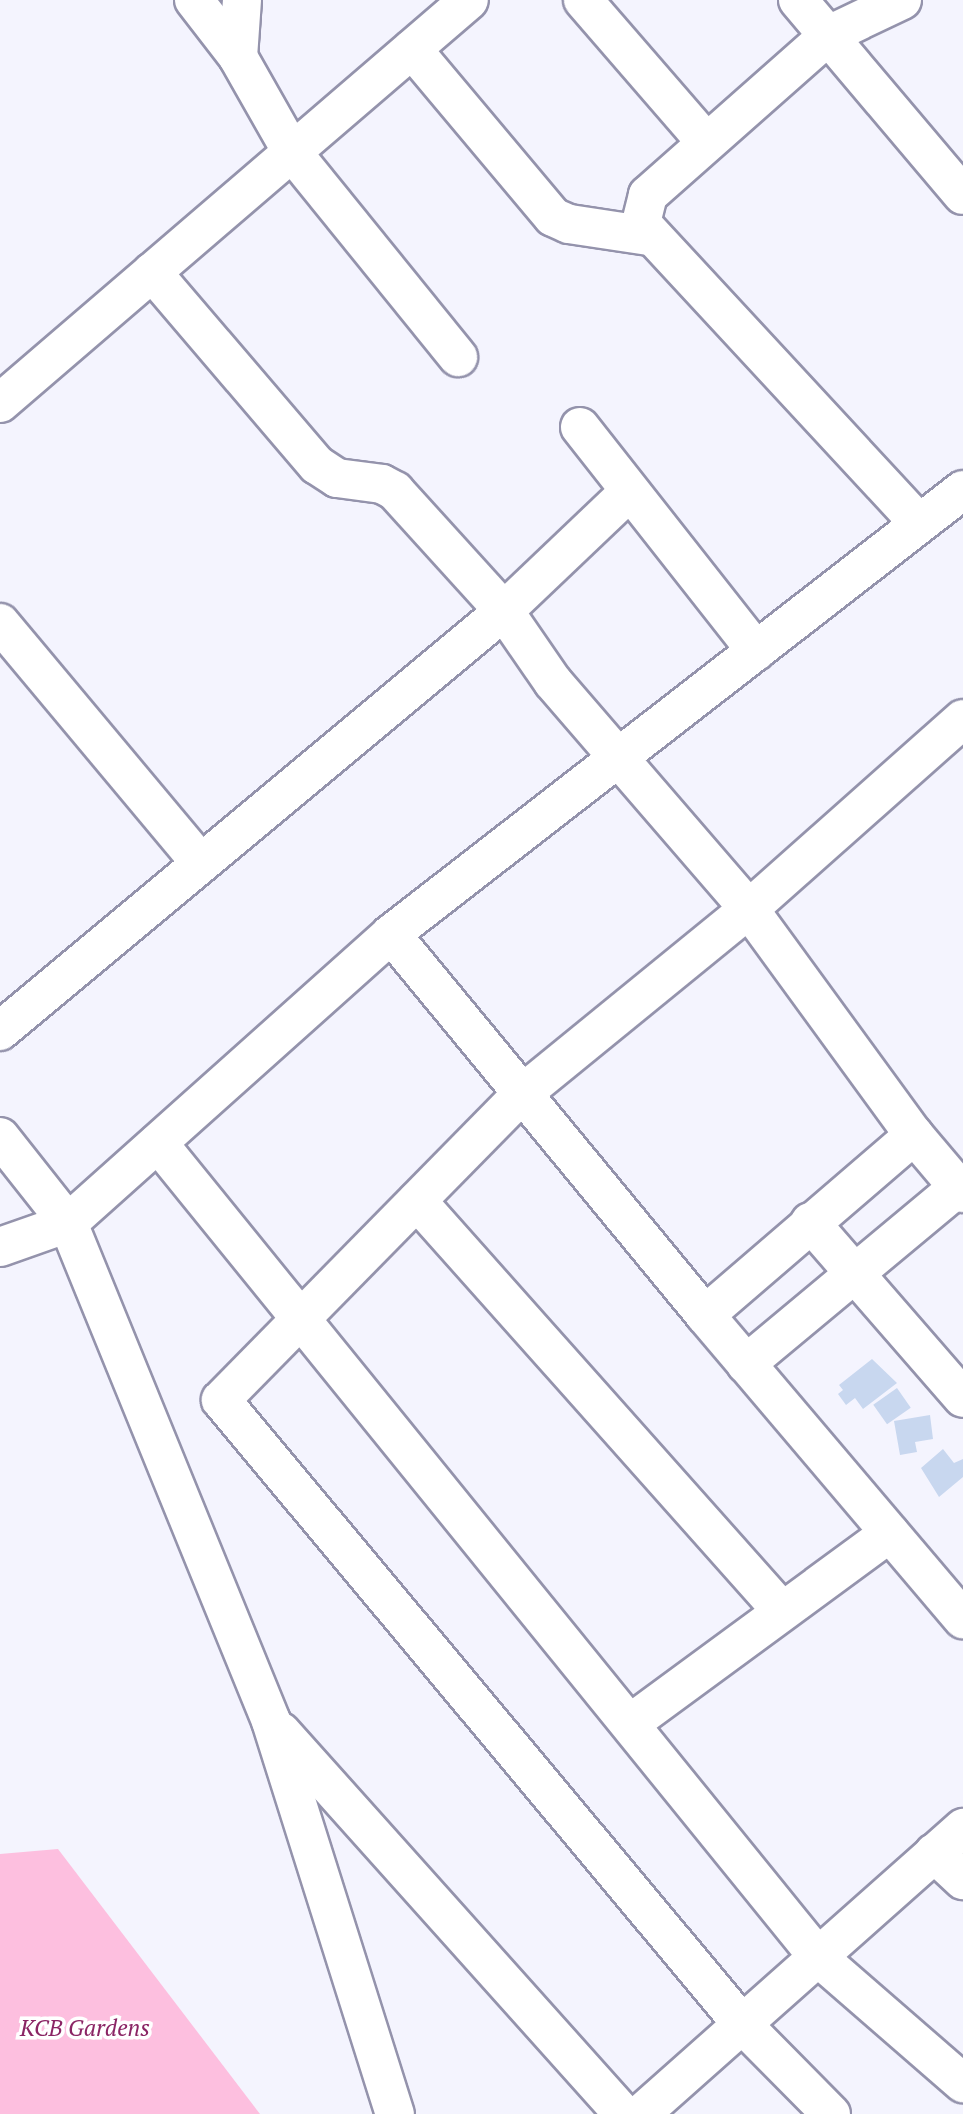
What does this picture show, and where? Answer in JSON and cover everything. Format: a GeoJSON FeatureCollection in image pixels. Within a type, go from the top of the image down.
{"type":"FeatureCollection","features":[{"type":"Feature","properties":{"kind":"street"},"geometry":{"type":"LineString","coordinates":[[194,0],[238,57],[292,152],[458,358]]}},
{"type":"Feature","properties":{"kind":"street"},"geometry":{"type":"LineString","coordinates":[[238,57],[242,0]]}},
{"type":"Feature","properties":{"kind":"street"},"geometry":{"type":"LineString","coordinates":[[0,403],[469,0]]}},
{"type":"Feature","properties":{"kind":"street"},"geometry":{"type":"LineString","coordinates":[[583,0],[706,142]]}},
{"type":"Feature","properties":{"kind":"street"},"geometry":{"type":"LineString","coordinates":[[798,0],[963,195]]}},
{"type":"Feature","properties":{"kind":"street"},"geometry":{"type":"LineString","coordinates":[[902,0],[829,36],[648,195],[641,223],[648,236],[919,523]]}},
{"type":"Feature","properties":{"kind":"street"},"geometry":{"type":"LineString","coordinates":[[412,49],[553,217],[648,236]]}},
{"type":"Feature","properties":{"kind":"street"},"geometry":{"type":"LineString","coordinates":[[152,272],[317,465],[337,478],[382,484],[396,491],[504,611],[553,682],[749,909],[914,1135],[961,1188],[746,1364]]}},
{"type":"Feature","properties":{"kind":"street"},"geometry":{"type":"LineString","coordinates":[[580,427],[756,651]]}},
{"type":"Feature","properties":{"kind":"street"},"geometry":{"type":"LineString","coordinates":[[0,1031],[504,611],[629,492]]}},
{"type":"Feature","properties":{"kind":"street"},"geometry":{"type":"LineString","coordinates":[[0,1247],[68,1223],[391,934],[919,523],[962,494]]}},
{"type":"Feature","properties":{"kind":"street"},"geometry":{"type":"LineString","coordinates":[[0,623],[201,863]]}},
{"type":"Feature","properties":{"kind":"street"},"geometry":{"type":"LineString","coordinates":[[831,2114],[742,2024],[221,1400],[522,1094],[749,909],[961,725]]}},
{"type":"Feature","properties":{"kind":"street"},"geometry":{"type":"LineString","coordinates":[[391,934],[705,1315],[963,1619]]}},
{"type":"Feature","properties":{"kind":"street"},"geometry":{"type":"LineString","coordinates":[[705,1315],[914,1135]]}},
{"type":"Feature","properties":{"kind":"street"},"geometry":{"type":"LineString","coordinates":[[0,1137],[68,1223],[271,1721],[395,2114]]}},
{"type":"Feature","properties":{"kind":"street"},"geometry":{"type":"LineString","coordinates":[[158,1143],[819,1958],[963,2083]]}},
{"type":"Feature","properties":{"kind":"street"},"geometry":{"type":"LineString","coordinates":[[417,1201],[782,1611]]}},
{"type":"Feature","properties":{"kind":"street"},"geometry":{"type":"LineString","coordinates":[[810,1222],[963,1398]]}},
{"type":"Feature","properties":{"kind":"street"},"geometry":{"type":"LineString","coordinates":[[631,1723],[890,1533]]}},
{"type":"Feature","properties":{"kind":"street"},"geometry":{"type":"LineString","coordinates":[[271,1721],[623,2114]]}},
{"type":"Feature","properties":{"kind":"street"},"geometry":{"type":"LineString","coordinates":[[641,2114],[963,1828]]}},
{"type":"Feature","properties":{"kind":"street"},"geometry":{"type":"LineString","coordinates":[[934,1853],[963,1881]]}},
{"type":"Feature","properties":{"kind":"green space","name":"KCB Gardens"},"geometry":{"type":"Polygon","coordinates":[[[58,1849],[260,2114],[0,2114],[0,1854],[58,1849]]]}},
{"type":"Feature","properties":{"kind":"building"},"geometry":{"type":"Polygon","coordinates":[[[872,1359],[897,1383],[863,1409],[855,1398],[846,1405],[838,1394],[843,1390],[839,1385],[872,1359]]]}},
{"type":"Feature","properties":{"kind":"building"},"geometry":{"type":"Polygon","coordinates":[[[897,1388],[911,1408],[887,1424],[873,1405],[897,1388]]]}},
{"type":"Feature","properties":{"kind":"building"},"geometry":{"type":"Polygon","coordinates":[[[930,1415],[933,1439],[915,1442],[917,1452],[900,1455],[894,1421],[930,1415]]]}},
{"type":"Feature","properties":{"kind":"building"},"geometry":{"type":"Polygon","coordinates":[[[943,1449],[954,1463],[963,1459],[963,1477],[939,1497],[921,1468],[943,1449]]]}}]}
